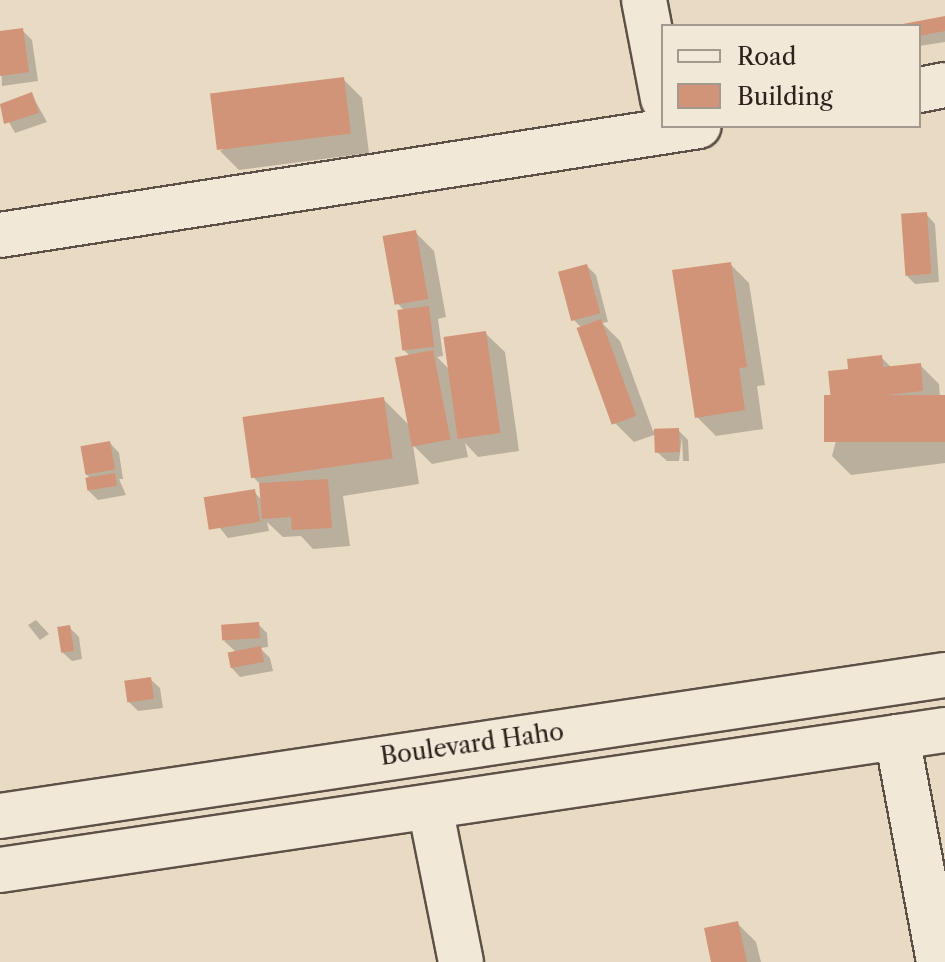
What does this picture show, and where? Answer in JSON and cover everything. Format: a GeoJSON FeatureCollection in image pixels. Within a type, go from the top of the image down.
{"type":"FeatureCollection","features":[{"type":"Feature","properties":{"kind":"main road"},"geometry":{"type":"LineString","coordinates":[[644,0],[661,66]]}},
{"type":"Feature","properties":{"kind":"main road"},"geometry":{"type":"LineString","coordinates":[[921,90],[945,85]]}},
{"type":"Feature","properties":{"kind":"main road"},"geometry":{"type":"LineString","coordinates":[[0,235],[661,122]]}},
{"type":"Feature","properties":{"kind":"main road","name":"Boulevard Haho"},"geometry":{"type":"LineString","coordinates":[[0,816],[945,675]]}},
{"type":"Feature","properties":{"kind":"main road"},"geometry":{"type":"LineString","coordinates":[[0,870],[945,730]]}},
{"type":"Feature","properties":{"kind":"main road"},"geometry":{"type":"LineString","coordinates":[[897,737],[939,962]]}},
{"type":"Feature","properties":{"kind":"main road"},"geometry":{"type":"LineString","coordinates":[[430,807],[461,962]]}},
{"type":"Feature","properties":{"kind":"building"},"geometry":{"type":"Polygon","coordinates":[[[945,16],[945,31],[921,36],[921,24],[903,24],[945,16]]]}},
{"type":"Feature","properties":{"kind":"building"},"geometry":{"type":"Polygon","coordinates":[[[23,28],[29,72],[0,76],[0,31],[23,28]]]}},
{"type":"Feature","properties":{"kind":"building"},"geometry":{"type":"Polygon","coordinates":[[[344,77],[351,134],[217,150],[210,93],[344,77]]]}},
{"type":"Feature","properties":{"kind":"building"},"geometry":{"type":"Polygon","coordinates":[[[32,92],[39,113],[4,124],[0,104],[32,92]]]}},
{"type":"Feature","properties":{"kind":"building"},"geometry":{"type":"Polygon","coordinates":[[[927,212],[931,274],[905,276],[901,214],[927,212]]]}},
{"type":"Feature","properties":{"kind":"building"},"geometry":{"type":"Polygon","coordinates":[[[416,230],[428,299],[395,305],[383,236],[416,230]]]}},
{"type":"Feature","properties":{"kind":"building"},"geometry":{"type":"Polygon","coordinates":[[[731,262],[747,367],[739,368],[745,410],[695,418],[672,270],[731,262]]]}},
{"type":"Feature","properties":{"kind":"building"},"geometry":{"type":"Polygon","coordinates":[[[587,264],[600,313],[571,321],[558,272],[587,264]]]}},
{"type":"Feature","properties":{"kind":"building"},"geometry":{"type":"Polygon","coordinates":[[[429,306],[434,347],[402,351],[397,310],[429,306]]]}},
{"type":"Feature","properties":{"kind":"building"},"geometry":{"type":"Polygon","coordinates":[[[601,319],[636,416],[612,425],[577,328],[601,319]]]}},
{"type":"Feature","properties":{"kind":"building"},"geometry":{"type":"Polygon","coordinates":[[[486,331],[500,433],[458,439],[443,337],[486,331]]]}},
{"type":"Feature","properties":{"kind":"building"},"geometry":{"type":"Polygon","coordinates":[[[433,350],[450,439],[412,447],[395,357],[433,350]]]}},
{"type":"Feature","properties":{"kind":"building"},"geometry":{"type":"Polygon","coordinates":[[[882,355],[883,367],[921,363],[923,391],[831,401],[828,371],[848,369],[847,359],[882,355]]]}},
{"type":"Feature","properties":{"kind":"building"},"geometry":{"type":"Polygon","coordinates":[[[824,395],[945,395],[945,442],[824,442],[824,395]]]}},
{"type":"Feature","properties":{"kind":"building"},"geometry":{"type":"Polygon","coordinates":[[[384,397],[393,458],[251,478],[242,417],[384,397]]]}},
{"type":"Feature","properties":{"kind":"building"},"geometry":{"type":"Polygon","coordinates":[[[679,428],[680,452],[655,453],[654,429],[679,428]]]}},
{"type":"Feature","properties":{"kind":"building"},"geometry":{"type":"Polygon","coordinates":[[[110,441],[115,470],[85,475],[80,446],[110,441]]]}},
{"type":"Feature","properties":{"kind":"building"},"geometry":{"type":"Polygon","coordinates":[[[115,473],[117,486],[87,491],[85,478],[115,473]]]}},
{"type":"Feature","properties":{"kind":"building"},"geometry":{"type":"Polygon","coordinates":[[[328,479],[332,528],[292,530],[291,517],[262,519],[259,483],[328,479]]]}},
{"type":"Feature","properties":{"kind":"building"},"geometry":{"type":"Polygon","coordinates":[[[255,489],[260,522],[209,530],[204,497],[255,489]]]}},
{"type":"Feature","properties":{"kind":"building"},"geometry":{"type":"Polygon","coordinates":[[[259,622],[260,638],[222,641],[221,625],[259,622]]]}},
{"type":"Feature","properties":{"kind":"building"},"geometry":{"type":"Polygon","coordinates":[[[70,625],[74,651],[61,653],[57,627],[70,625]]]}},
{"type":"Feature","properties":{"kind":"building"},"geometry":{"type":"Polygon","coordinates":[[[261,646],[264,662],[231,668],[228,652],[261,646]]]}},
{"type":"Feature","properties":{"kind":"building"},"geometry":{"type":"Polygon","coordinates":[[[151,677],[154,699],[127,703],[124,681],[151,677]]]}},
{"type":"Feature","properties":{"kind":"building"},"geometry":{"type":"Polygon","coordinates":[[[738,921],[747,962],[711,962],[704,928],[738,921]]]}}]}
